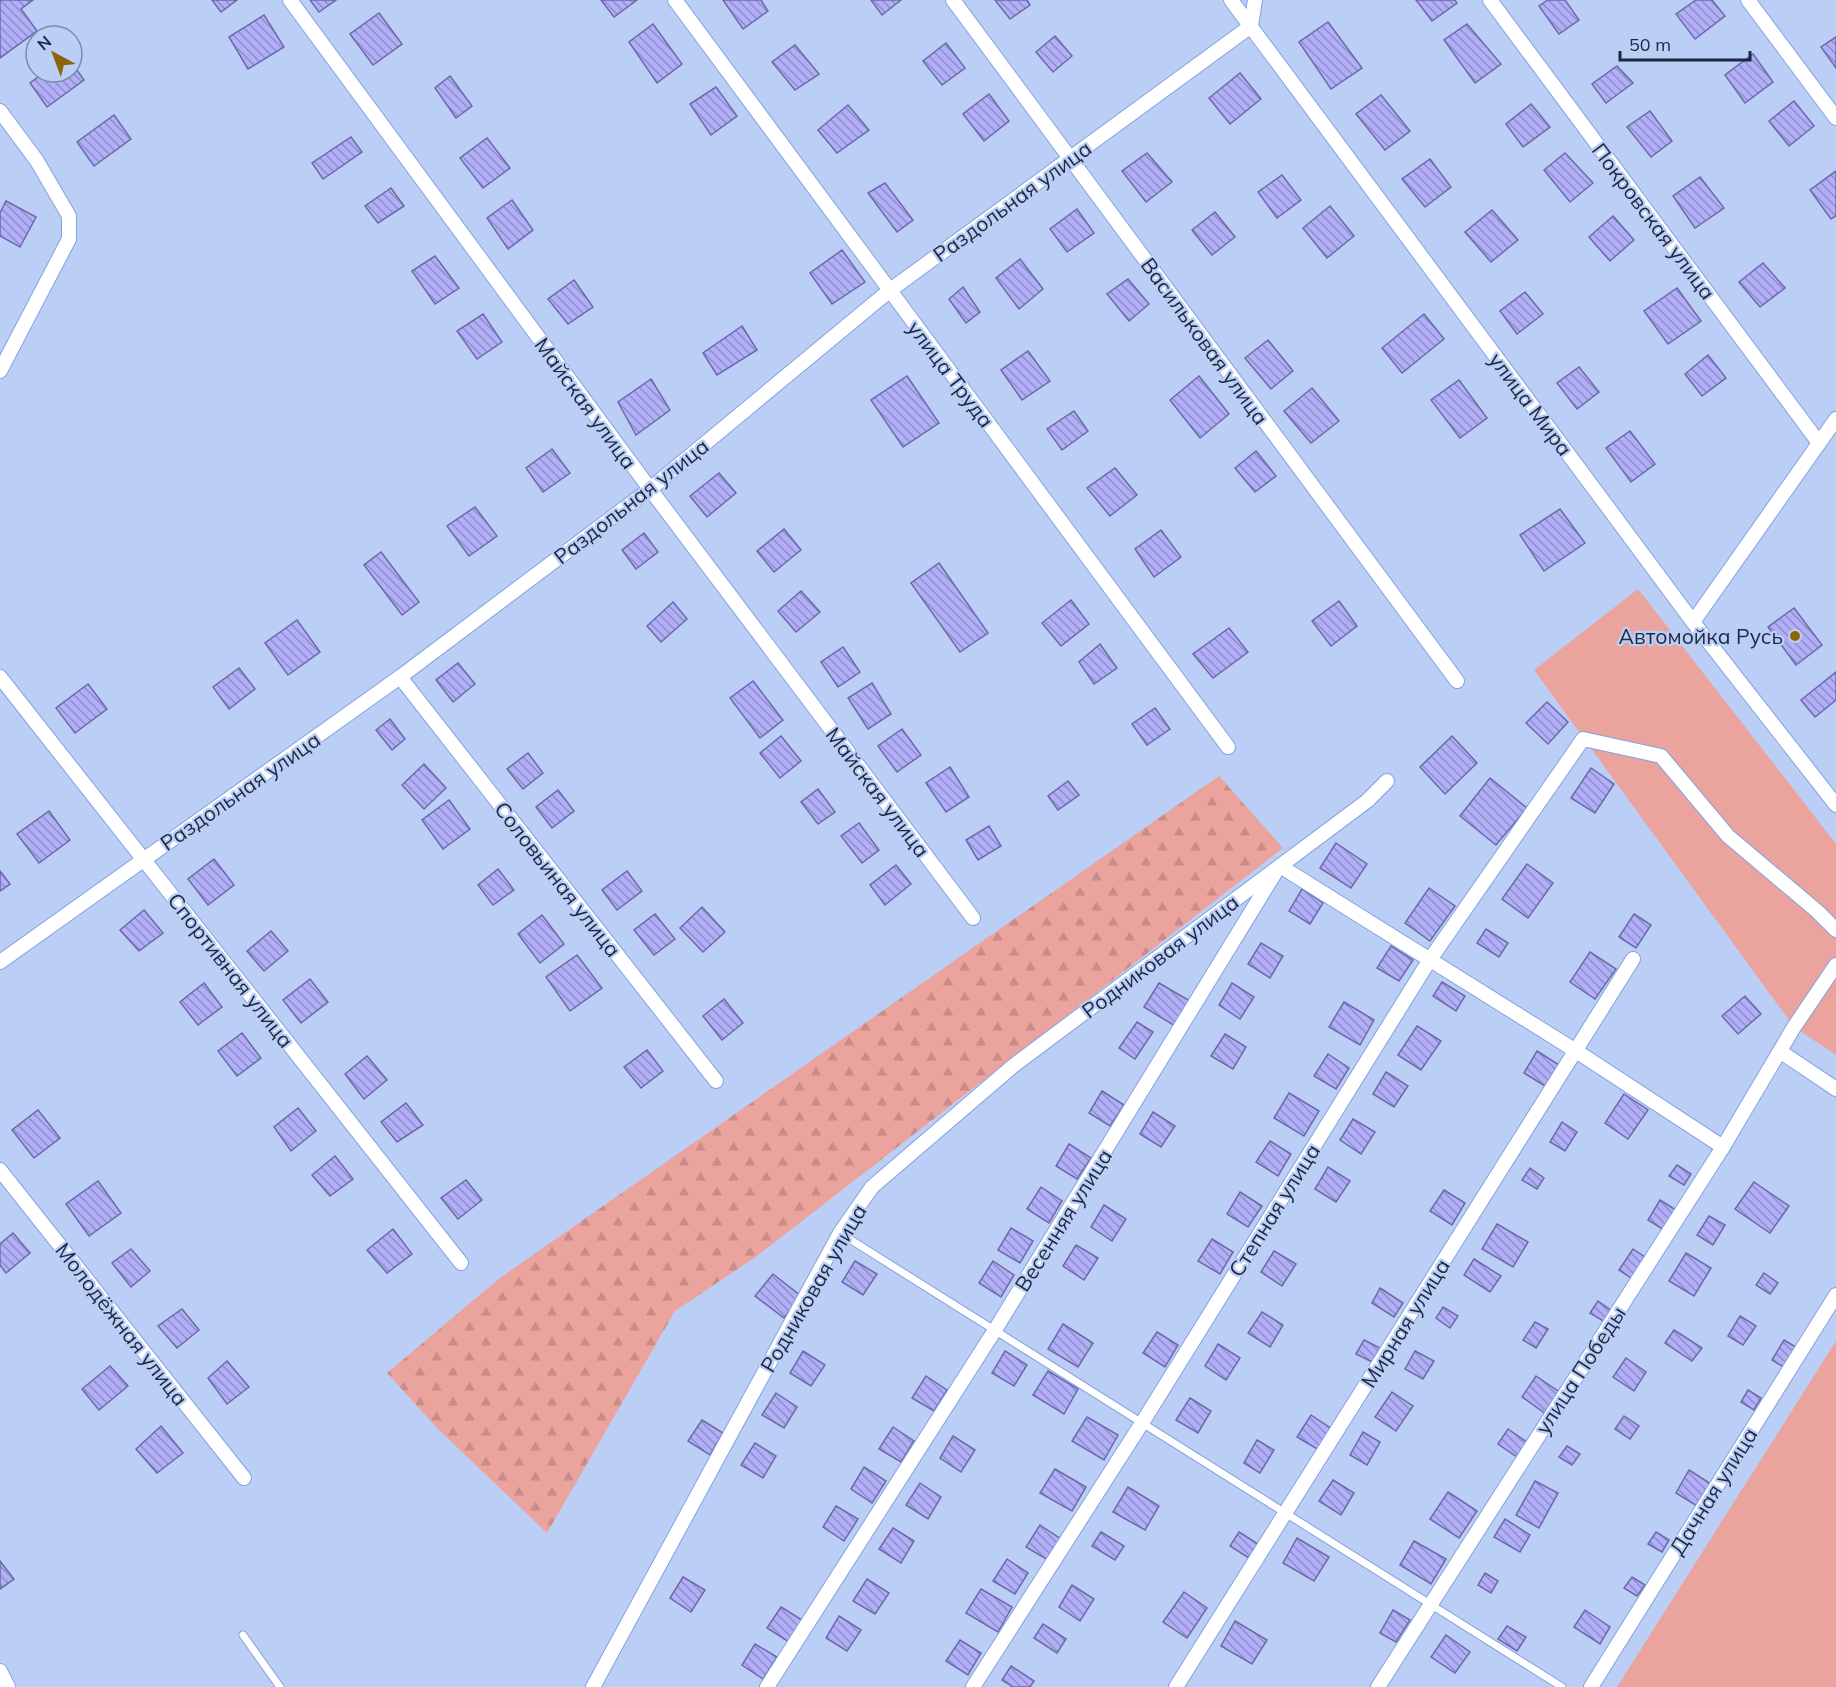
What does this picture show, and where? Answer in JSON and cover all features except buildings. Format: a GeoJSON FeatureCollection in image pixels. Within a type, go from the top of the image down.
{"type":"FeatureCollection","features":[{"type":"Feature","properties":{"kind":"street","name":"Майская улица"},"geometry":{"type":"LineString","coordinates":[[290,0],[650,489],[973,918]]}},
{"type":"Feature","properties":{"kind":"street","name":"улица Труда"},"geometry":{"type":"LineString","coordinates":[[675,0],[1228,747]]}},
{"type":"Feature","properties":{"kind":"street","name":"Васильковая улица"},"geometry":{"type":"LineString","coordinates":[[953,0],[1457,681]]}},
{"type":"Feature","properties":{"kind":"street","name":"улица Мира"},"geometry":{"type":"LineString","coordinates":[[1231,0],[1693,622],[1836,805]]}},
{"type":"Feature","properties":{"kind":"street"},"geometry":{"type":"LineString","coordinates":[[1251,26],[1254,0]]}},
{"type":"Feature","properties":{"kind":"street","name":"Покровская улица"},"geometry":{"type":"LineString","coordinates":[[1490,0],[1819,443]]}},
{"type":"Feature","properties":{"kind":"street"},"geometry":{"type":"LineString","coordinates":[[1748,0],[1836,118]]}},
{"type":"Feature","properties":{"kind":"street","name":"Раздольная улица"},"geometry":{"type":"LineString","coordinates":[[0,963],[400,678],[650,489],[889,291],[1251,26]]}},
{"type":"Feature","properties":{"kind":"street"},"geometry":{"type":"LineString","coordinates":[[0,111],[37,161],[69,216],[69,239],[5,352],[0,371]]}},
{"type":"Feature","properties":{"kind":"street"},"geometry":{"type":"LineString","coordinates":[[1693,622],[1836,419]]}},
{"type":"Feature","properties":{"kind":"street","name":"Спортивная улица"},"geometry":{"type":"LineString","coordinates":[[0,677],[461,1263]]}},
{"type":"Feature","properties":{"kind":"street","name":"Соловьиная улица"},"geometry":{"type":"LineString","coordinates":[[400,678],[716,1081]]}},
{"type":"Feature","properties":{"kind":"street","name":"Степная улица"},"geometry":{"type":"LineString","coordinates":[[973,1687],[1142,1423],[1429,961],[1583,739],[1661,756],[1728,836],[1817,911],[1836,930]]}},
{"type":"Feature","properties":{"kind":"street","name":"Весенняя улица"},"geometry":{"type":"LineString","coordinates":[[767,1687],[995,1330],[1280,866],[1367,801],[1388,781]]}},
{"type":"Feature","properties":{"kind":"street"},"geometry":{"type":"LineString","coordinates":[[1280,866],[1576,1051],[1723,1148]]}},
{"type":"Feature","properties":{"kind":"street","name":"Родниковая улица"},"geometry":{"type":"LineString","coordinates":[[593,1687],[840,1233],[872,1187],[1013,1066],[1280,866]]}},
{"type":"Feature","properties":{"kind":"street","name":"Мирная улица"},"geometry":{"type":"LineString","coordinates":[[1176,1687],[1633,959]]}},
{"type":"Feature","properties":{"kind":"street","name":"улица Победы"},"geometry":{"type":"LineString","coordinates":[[1378,1687],[1723,1148],[1836,965]]}},
{"type":"Feature","properties":{"kind":"street"},"geometry":{"type":"LineString","coordinates":[[1781,1052],[1836,1089]]}},
{"type":"Feature","properties":{"kind":"street","name":"Молодёжная улица"},"geometry":{"type":"LineString","coordinates":[[0,1170],[244,1478]]}},
{"type":"Feature","properties":{"kind":"street","name":"Дачная улица"},"geometry":{"type":"LineString","coordinates":[[1591,1687],[1836,1295]]}},
{"type":"Feature","properties":{"kind":"street"},"geometry":{"type":"LineString","coordinates":[[0,1671],[8,1687]]}},
{"type":"Feature","properties":{"kind":"lane"},"geometry":{"type":"LineString","coordinates":[[840,1233],[1562,1687]]}},
{"type":"Feature","properties":{"kind":"lane"},"geometry":{"type":"LineString","coordinates":[[243,1635],[280,1687]]}},
{"type":"Feature","properties":{"kind":"green space"},"geometry":{"type":"Polygon","coordinates":[[[1638,589],[1836,844],[1836,1055],[1794,1027],[1534,670],[1638,589]]]}},
{"type":"Feature","properties":{"kind":"green space"},"geometry":{"type":"Polygon","coordinates":[[[1219,776],[1283,848],[757,1256],[675,1311],[547,1533],[438,1429],[387,1373],[500,1278],[1219,776]]]}},
{"type":"Feature","properties":{"kind":"green space"},"geometry":{"type":"Polygon","coordinates":[[[1836,1341],[1836,1687],[1617,1687],[1836,1341]]]}},
{"type":"Feature","properties":{"kind":"place","name":"Автомойка Русь"},"geometry":{"type":"Point","coordinates":[1795,636]}}]}
